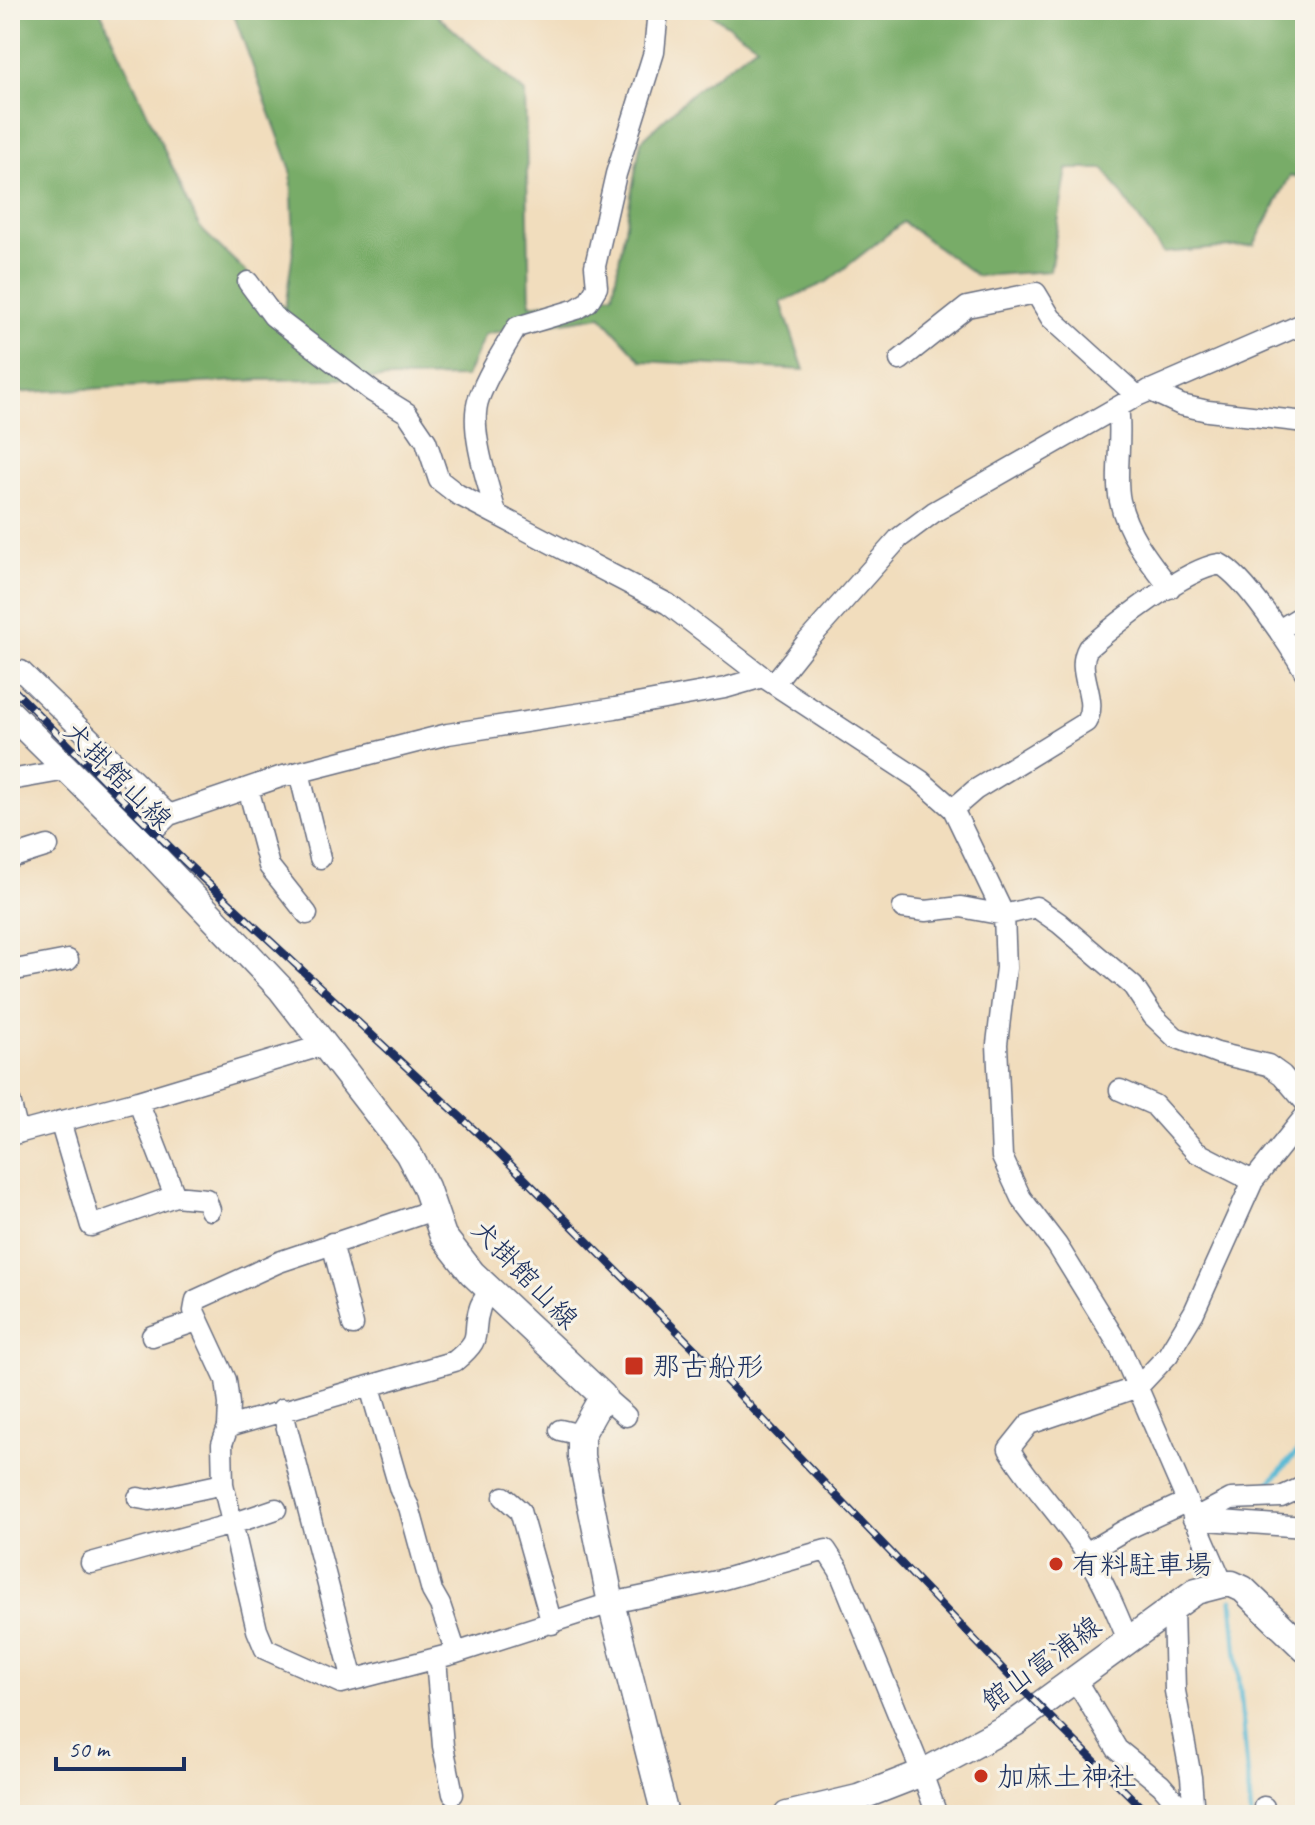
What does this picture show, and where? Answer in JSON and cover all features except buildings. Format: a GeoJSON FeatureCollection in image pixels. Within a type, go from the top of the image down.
{"type":"FeatureCollection","features":[{"type":"Feature","properties":{"kind":"main road","name":"犬掛館山線"},"geometry":{"type":"LineString","coordinates":[[10,713],[141,842],[281,989],[408,1153],[426,1187],[443,1236],[472,1273],[603,1396]]}},
{"type":"Feature","properties":{"kind":"main road"},"geometry":{"type":"LineString","coordinates":[[603,1396],[570,1432],[581,1456],[611,1603],[665,1815]]}},
{"type":"Feature","properties":{"kind":"main road"},"geometry":{"type":"LineString","coordinates":[[1223,1584],[1243,1589],[1305,1649]]}},
{"type":"Feature","properties":{"kind":"main road","name":"館山富浦線"},"geometry":{"type":"LineString","coordinates":[[787,1815],[858,1798],[922,1773],[1006,1729],[1173,1606],[1196,1591],[1223,1584]]}},
{"type":"Feature","properties":{"kind":"street"},"geometry":{"type":"LineString","coordinates":[[496,513],[475,418],[478,399],[517,327],[577,309],[588,302],[597,287],[595,266],[598,251],[616,174],[654,52],[658,10]]}},
{"type":"Feature","properties":{"kind":"street"},"geometry":{"type":"LineString","coordinates":[[248,282],[273,316],[373,392],[407,413],[426,441],[439,480],[457,494],[668,604],[769,679],[920,780],[953,809],[1004,915],[1006,968],[997,1044],[1002,1157],[1021,1198],[1057,1245],[1120,1347],[1223,1584]]}},
{"type":"Feature","properties":{"kind":"street"},"geometry":{"type":"LineString","coordinates":[[900,360],[967,307],[1036,293],[1051,318],[1143,393],[1208,411],[1305,422]]}},
{"type":"Feature","properties":{"kind":"street"},"geometry":{"type":"LineString","coordinates":[[141,842],[169,815],[299,772],[448,734],[769,679],[806,643],[909,529],[934,512],[1143,393],[1305,323]]}},
{"type":"Feature","properties":{"kind":"street"},"geometry":{"type":"LineString","coordinates":[[1118,407],[1121,429],[1120,502],[1140,548],[1170,588]]}},
{"type":"Feature","properties":{"kind":"street"},"geometry":{"type":"LineString","coordinates":[[953,809],[975,790],[1086,722],[1092,705],[1083,665],[1088,648],[1199,569],[1220,564],[1233,575],[1279,630],[1305,672]]}},
{"type":"Feature","properties":{"kind":"street"},"geometry":{"type":"LineString","coordinates":[[1279,630],[1305,614]]}},
{"type":"Feature","properties":{"kind":"street"},"geometry":{"type":"LineString","coordinates":[[21,671],[169,815]]}},
{"type":"Feature","properties":{"kind":"street"},"geometry":{"type":"LineString","coordinates":[[10,780],[67,770]]}},
{"type":"Feature","properties":{"kind":"street"},"geometry":{"type":"LineString","coordinates":[[299,772],[320,858]]}},
{"type":"Feature","properties":{"kind":"street"},"geometry":{"type":"LineString","coordinates":[[248,788],[269,866],[307,914]]}},
{"type":"Feature","properties":{"kind":"street"},"geometry":{"type":"LineString","coordinates":[[10,858],[48,846]]}},
{"type":"Feature","properties":{"kind":"street"},"geometry":{"type":"LineString","coordinates":[[903,908],[926,911],[961,907],[1004,915],[1036,907],[1133,986],[1153,1016],[1175,1037],[1217,1053],[1268,1065],[1282,1075],[1305,1102]]}},
{"type":"Feature","properties":{"kind":"street"},"geometry":{"type":"LineString","coordinates":[[10,971],[68,960]]}},
{"type":"Feature","properties":{"kind":"street"},"geometry":{"type":"LineString","coordinates":[[10,1101],[14,1134],[138,1101],[324,1045]]}},
{"type":"Feature","properties":{"kind":"street"},"geometry":{"type":"LineString","coordinates":[[1120,1090],[1154,1105],[1196,1152],[1253,1181]]}},
{"type":"Feature","properties":{"kind":"street"},"geometry":{"type":"LineString","coordinates":[[138,1101],[175,1196]]}},
{"type":"Feature","properties":{"kind":"street"},"geometry":{"type":"LineString","coordinates":[[1128,1640],[1106,1587],[1086,1553],[1026,1478],[1009,1449],[1029,1424],[1138,1387],[1168,1355],[1181,1338],[1253,1181],[1305,1116]]}},
{"type":"Feature","properties":{"kind":"street"},"geometry":{"type":"LineString","coordinates":[[60,1121],[87,1221],[91,1226],[175,1196],[206,1199],[210,1210]]}},
{"type":"Feature","properties":{"kind":"street"},"geometry":{"type":"LineString","coordinates":[[433,1210],[279,1262],[196,1300],[194,1311],[197,1321],[226,1380],[228,1427],[222,1444],[223,1484],[261,1643],[275,1654],[341,1683],[552,1624],[611,1603],[717,1581],[826,1550],[839,1570],[937,1815]]}},
{"type":"Feature","properties":{"kind":"street"},"geometry":{"type":"LineString","coordinates":[[332,1243],[353,1325]]}},
{"type":"Feature","properties":{"kind":"street"},"geometry":{"type":"LineString","coordinates":[[228,1427],[455,1361],[469,1349],[477,1336],[480,1307],[491,1289]]}},
{"type":"Feature","properties":{"kind":"street"},"geometry":{"type":"LineString","coordinates":[[152,1336],[197,1321]]}},
{"type":"Feature","properties":{"kind":"street"},"geometry":{"type":"LineString","coordinates":[[370,1387],[400,1490],[409,1507],[432,1591],[440,1605],[446,1655],[443,1746],[453,1794]]}},
{"type":"Feature","properties":{"kind":"street"},"geometry":{"type":"LineString","coordinates":[[603,1396],[626,1416]]}},
{"type":"Feature","properties":{"kind":"street"},"geometry":{"type":"LineString","coordinates":[[282,1409],[353,1680]]}},
{"type":"Feature","properties":{"kind":"street"},"geometry":{"type":"LineString","coordinates":[[138,1498],[149,1500],[223,1484]]}},
{"type":"Feature","properties":{"kind":"street"},"geometry":{"type":"LineString","coordinates":[[1086,1553],[1125,1530],[1190,1510],[1231,1499],[1281,1497],[1305,1486]]}},
{"type":"Feature","properties":{"kind":"street"},"geometry":{"type":"LineString","coordinates":[[504,1497],[520,1511],[552,1624]]}},
{"type":"Feature","properties":{"kind":"street"},"geometry":{"type":"LineString","coordinates":[[91,1563],[276,1509]]}},
{"type":"Feature","properties":{"kind":"street"},"geometry":{"type":"LineString","coordinates":[[1190,1510],[1305,1527]]}},
{"type":"Feature","properties":{"kind":"street"},"geometry":{"type":"LineString","coordinates":[[1173,1606],[1175,1691],[1191,1777],[1194,1815]]}},
{"type":"Feature","properties":{"kind":"street"},"geometry":{"type":"LineString","coordinates":[[1075,1679],[1117,1749],[1161,1785],[1187,1815]]}},
{"type":"Feature","properties":{"kind":"green space"},"geometry":{"type":"Polygon","coordinates":[[[10,10],[100,10],[200,228],[285,309],[294,243],[291,170],[232,10],[431,10],[525,93],[530,305],[613,294],[641,141],[692,93],[757,45],[705,10],[1305,10],[1305,20],[1293,28],[1305,41],[1305,178],[1290,176],[1254,245],[1163,253],[1104,169],[1067,169],[1050,271],[977,276],[903,222],[827,282],[781,302],[804,370],[642,361],[601,316],[485,334],[466,377],[258,380],[10,393],[10,10]]]}},
{"type":"Feature","properties":{"kind":"waterway"},"geometry":{"type":"LineString","coordinates":[[1263,1490],[1305,1443]]}},
{"type":"Feature","properties":{"kind":"waterway"},"geometry":{"type":"LineString","coordinates":[[1232,1600],[1251,1815]]}},
{"type":"Feature","properties":{"kind":"railway"},"geometry":{"type":"LineString","coordinates":[[10,686],[184,861],[494,1148],[710,1364],[1020,1687],[1149,1815]]}},
{"type":"Feature","properties":{"kind":"place","name":"那古船形"},"geometry":{"type":"Point","coordinates":[634,1366]}},
{"type":"Feature","properties":{"kind":"place","name":"有料駐車場"},"geometry":{"type":"Point","coordinates":[1056,1564]}},
{"type":"Feature","properties":{"kind":"place","name":"加麻土神社"},"geometry":{"type":"Point","coordinates":[981,1776]}}]}
